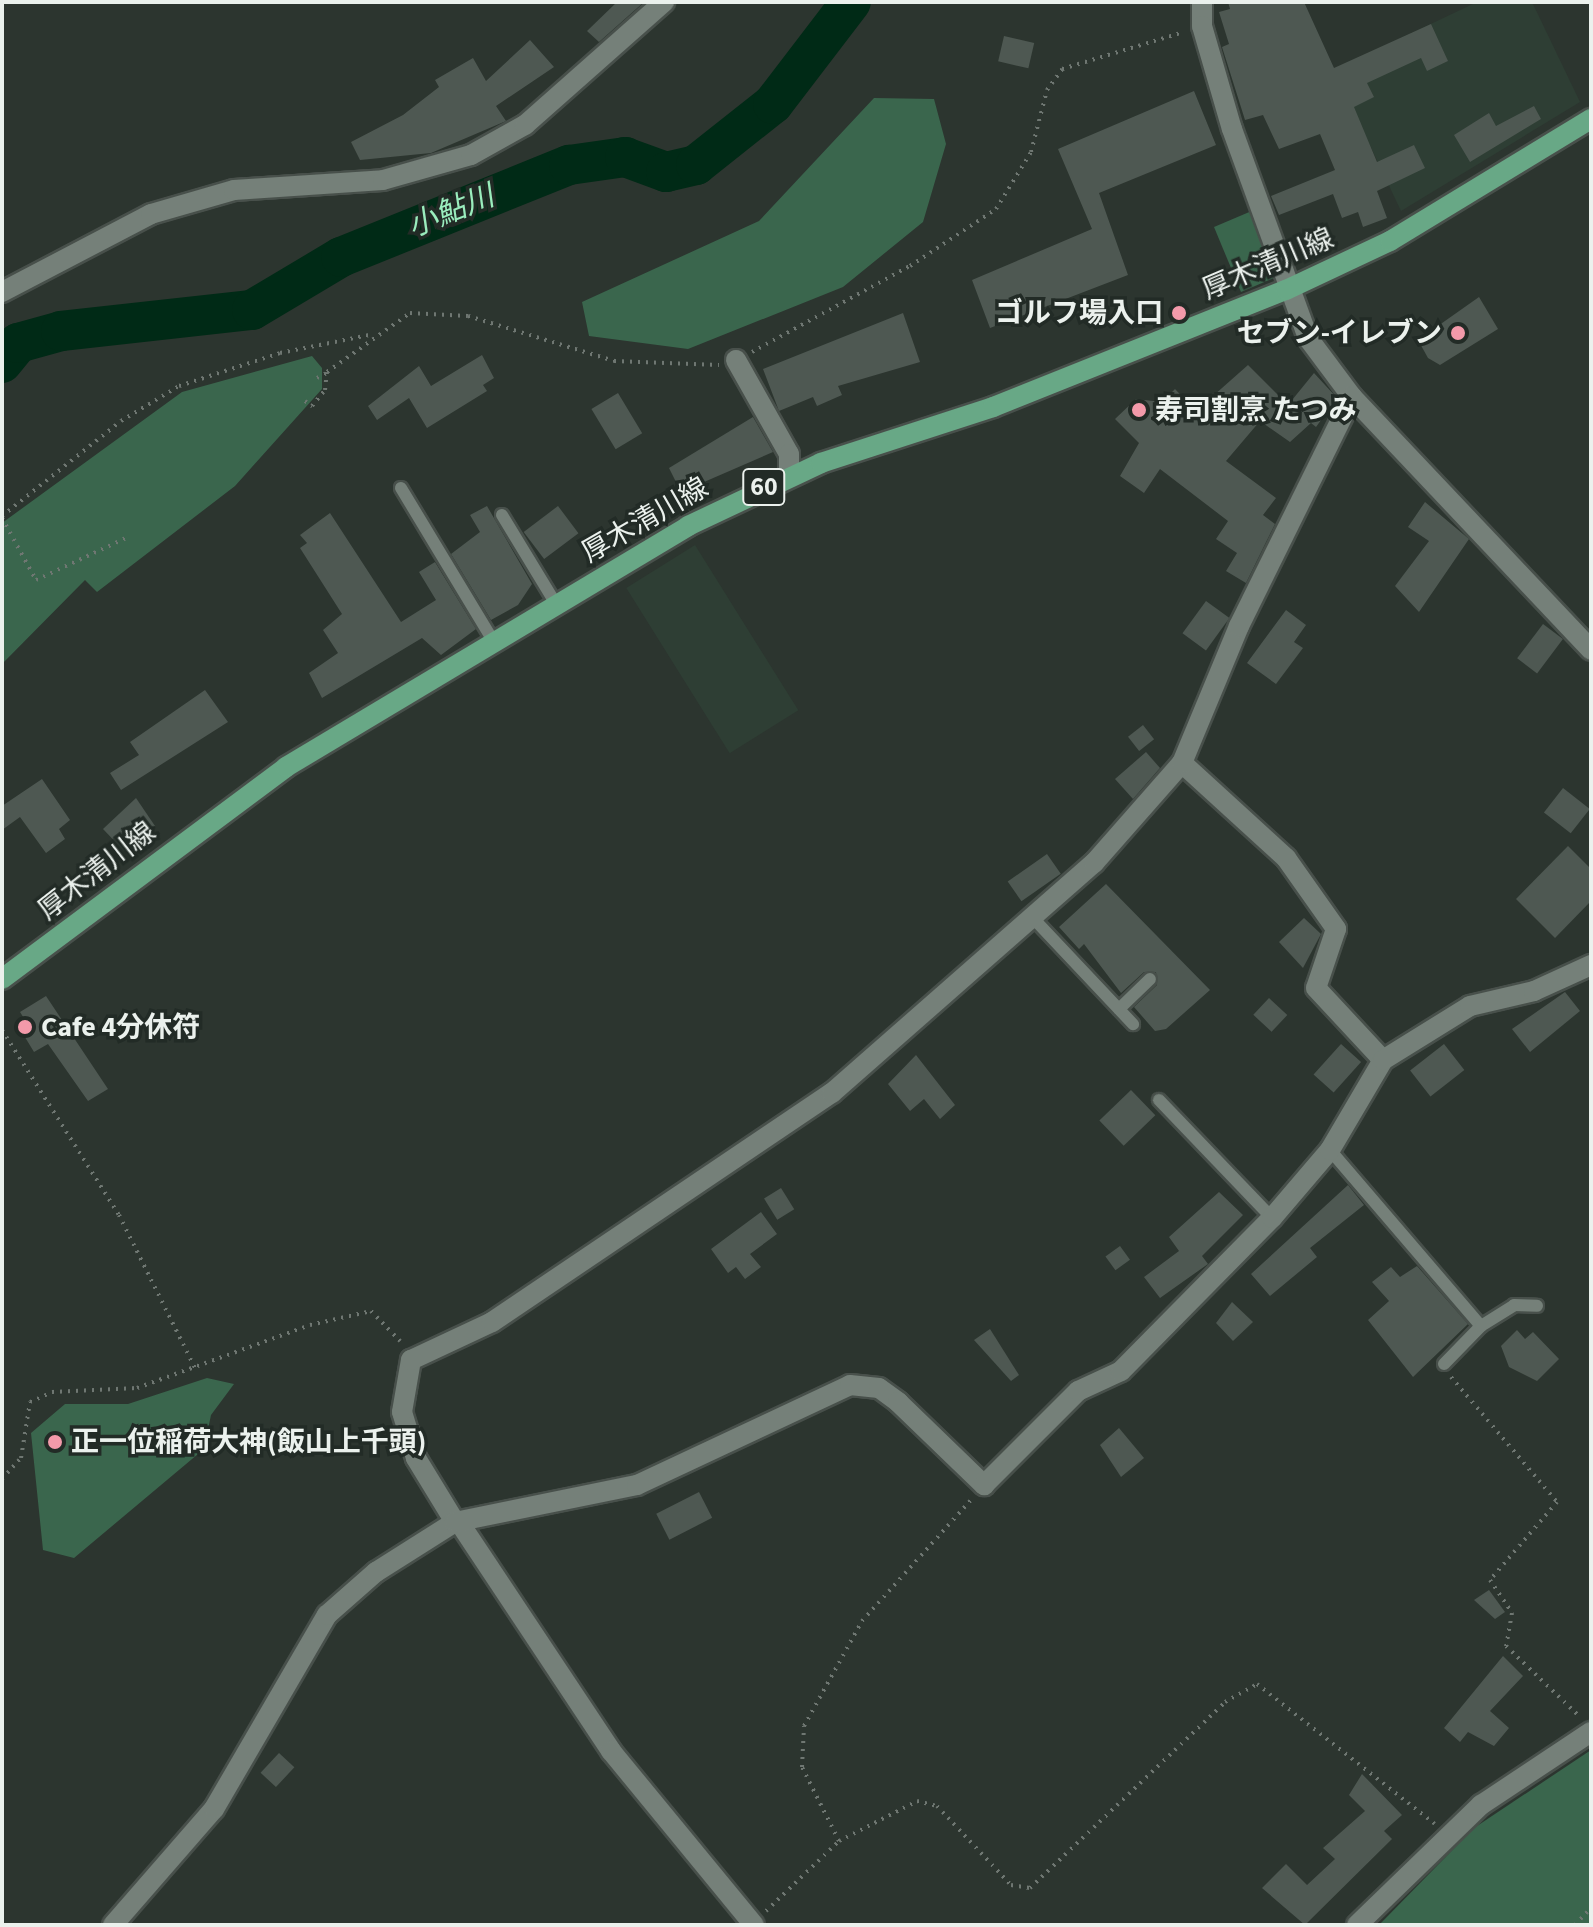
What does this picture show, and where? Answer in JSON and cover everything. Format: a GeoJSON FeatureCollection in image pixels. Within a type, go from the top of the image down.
{"type":"FeatureCollection","features":[{"type":"Feature","properties":{"kind":"main road","name":"厚木清川線"},"geometry":{"type":"LineString","coordinates":[[2,979],[275,775],[688,526],[789,476],[993,407],[1286,290],[1390,241],[1591,119]]}},
{"type":"Feature","properties":{"kind":"street"},"geometry":{"type":"LineString","coordinates":[[2,292],[151,214],[206,198],[278,184],[383,180],[471,155],[525,125],[664,2]]}},
{"type":"Feature","properties":{"kind":"street"},"geometry":{"type":"LineString","coordinates":[[1202,2],[1202,26],[1287,275],[1286,290],[1308,338],[1352,397],[1591,650]]}},
{"type":"Feature","properties":{"kind":"street"},"geometry":{"type":"LineString","coordinates":[[736,360],[789,454],[789,476]]}},
{"type":"Feature","properties":{"kind":"street"},"geometry":{"type":"LineString","coordinates":[[754,1924],[611,1751],[416,1458],[402,1412],[411,1360],[505,1314],[832,1093],[1094,863],[1182,763],[1239,626],[1352,397]]}},
{"type":"Feature","properties":{"kind":"street"},"geometry":{"type":"LineString","coordinates":[[1182,763],[1286,858],[1336,929],[1316,988],[1383,1060]]}},
{"type":"Feature","properties":{"kind":"street"},"geometry":{"type":"LineString","coordinates":[[113,1925],[214,1809],[327,1615],[367,1579],[457,1522],[637,1485],[864,1384],[898,1402],[984,1485],[1078,1391],[1121,1371],[1272,1218],[1330,1150],[1383,1060],[1470,1006],[1534,991],[1591,965]]}},
{"type":"Feature","properties":{"kind":"street"},"geometry":{"type":"LineString","coordinates":[[1357,1925],[1445,1834],[1591,1729]]}},
{"type":"Feature","properties":{"kind":"lane"},"geometry":{"type":"LineString","coordinates":[[401,488],[494,642]]}},
{"type":"Feature","properties":{"kind":"lane"},"geometry":{"type":"LineString","coordinates":[[502,515],[556,604]]}},
{"type":"Feature","properties":{"kind":"lane"},"geometry":{"type":"LineString","coordinates":[[1033,918],[1133,1024]]}},
{"type":"Feature","properties":{"kind":"lane"},"geometry":{"type":"LineString","coordinates":[[1119,1009],[1150,979]]}},
{"type":"Feature","properties":{"kind":"lane"},"geometry":{"type":"LineString","coordinates":[[1159,1100],[1272,1218]]}},
{"type":"Feature","properties":{"kind":"lane"},"geometry":{"type":"LineString","coordinates":[[1330,1150],[1481,1326]]}},
{"type":"Feature","properties":{"kind":"lane"},"geometry":{"type":"LineString","coordinates":[[1444,1364],[1481,1326],[1514,1305],[1537,1306]]}},
{"type":"Feature","properties":{"kind":"path"},"geometry":{"type":"LineString","coordinates":[[317,378],[327,373],[371,334],[410,313],[468,316],[614,361],[736,360],[910,266],[996,209],[1031,152],[1047,90],[1062,69],[1202,26]]}},
{"type":"Feature","properties":{"kind":"path"},"geometry":{"type":"LineString","coordinates":[[126,538],[36,580],[2,517],[121,421],[179,386],[280,353],[371,334]]}},
{"type":"Feature","properties":{"kind":"path"},"geometry":{"type":"LineString","coordinates":[[305,401],[312,406],[325,390],[327,373]]}},
{"type":"Feature","properties":{"kind":"path"},"geometry":{"type":"LineString","coordinates":[[2,1030],[119,1215],[195,1368]]}},
{"type":"Feature","properties":{"kind":"path"},"geometry":{"type":"LineString","coordinates":[[2,1479],[21,1458],[30,1402],[52,1392],[137,1388],[310,1325],[371,1311],[411,1360]]}},
{"type":"Feature","properties":{"kind":"path"},"geometry":{"type":"LineString","coordinates":[[1444,1364],[1557,1502],[1490,1580],[1512,1613],[1506,1646],[1591,1729]]}},
{"type":"Feature","properties":{"kind":"path"},"geometry":{"type":"LineString","coordinates":[[839,1841],[802,1767],[804,1726],[828,1673],[870,1609],[984,1485]]}},
{"type":"Feature","properties":{"kind":"path"},"geometry":{"type":"LineString","coordinates":[[754,1924],[839,1841],[917,1801],[937,1806],[1011,1885],[1030,1888],[1225,1702],[1257,1684],[1404,1793],[1445,1834]]}},
{"type":"Feature","properties":{"kind":"path"},"geometry":{"type":"LineString","coordinates":[[1575,1925],[1591,1908]]}},
{"type":"Feature","properties":{"kind":"shaded area"},"geometry":{"type":"Polygon","coordinates":[[[1477,2],[1532,2],[1580,102],[1401,211],[1334,70],[1477,2]]]}},
{"type":"Feature","properties":{"kind":"shaded area"},"geometry":{"type":"Polygon","coordinates":[[[695,545],[798,710],[730,753],[626,588],[695,545]]]}},
{"type":"Feature","properties":{"kind":"green space"},"geometry":{"type":"Polygon","coordinates":[[[874,98],[934,99],[946,144],[923,222],[843,287],[688,349],[589,336],[582,302],[759,221],[874,98]]]}},
{"type":"Feature","properties":{"kind":"green space"},"geometry":{"type":"Polygon","coordinates":[[[1254,210],[1278,267],[1274,278],[1241,292],[1214,227],[1254,210]]]}},
{"type":"Feature","properties":{"kind":"green space"},"geometry":{"type":"Polygon","coordinates":[[[312,356],[322,368],[322,389],[235,486],[97,592],[85,580],[2,664],[2,523],[182,392],[312,356]]]}},
{"type":"Feature","properties":{"kind":"green space"},"geometry":{"type":"Polygon","coordinates":[[[207,1378],[234,1384],[211,1415],[204,1449],[74,1558],[43,1550],[31,1433],[65,1404],[128,1404],[207,1378]]]}},
{"type":"Feature","properties":{"kind":"green space"},"geometry":{"type":"Polygon","coordinates":[[[1591,1750],[1591,1925],[1379,1925],[1474,1828],[1591,1750]]]}},
{"type":"Feature","properties":{"kind":"building"},"geometry":{"type":"Polygon","coordinates":[[[617,2],[644,2],[599,42],[587,31],[617,2]]]}},
{"type":"Feature","properties":{"kind":"building"},"geometry":{"type":"Polygon","coordinates":[[[1228,2],[1304,2],[1334,68],[1431,24],[1448,61],[1427,71],[1421,58],[1367,83],[1374,97],[1354,107],[1377,162],[1414,145],[1425,168],[1377,191],[1387,218],[1363,227],[1358,212],[1342,218],[1333,194],[1279,215],[1271,196],[1335,170],[1320,134],[1279,149],[1263,115],[1245,120],[1222,47],[1229,44],[1219,12],[1230,9],[1228,2]]]}},
{"type":"Feature","properties":{"kind":"building"},"geometry":{"type":"Polygon","coordinates":[[[1004,36],[1034,43],[1028,68],[998,61],[1004,36]]]}},
{"type":"Feature","properties":{"kind":"building"},"geometry":{"type":"Polygon","coordinates":[[[530,40],[554,67],[496,106],[506,121],[431,153],[360,160],[351,142],[403,115],[439,87],[435,80],[473,58],[486,81],[530,40]]]}},
{"type":"Feature","properties":{"kind":"building"},"geometry":{"type":"Polygon","coordinates":[[[1194,91],[1216,145],[1099,193],[1128,275],[990,328],[972,280],[1092,229],[1058,149],[1194,91]]]}},
{"type":"Feature","properties":{"kind":"building"},"geometry":{"type":"Polygon","coordinates":[[[1534,106],[1541,119],[1470,162],[1454,135],[1489,113],[1496,126],[1534,106]]]}},
{"type":"Feature","properties":{"kind":"building"},"geometry":{"type":"Polygon","coordinates":[[[1479,297],[1498,329],[1440,365],[1428,358],[1418,340],[1479,297]]]}},
{"type":"Feature","properties":{"kind":"building"},"geometry":{"type":"Polygon","coordinates":[[[903,313],[920,362],[838,386],[842,395],[817,406],[813,397],[779,411],[763,369],[903,313]]]}},
{"type":"Feature","properties":{"kind":"building"},"geometry":{"type":"Polygon","coordinates":[[[482,355],[494,378],[483,385],[487,391],[427,428],[409,398],[377,420],[368,406],[419,366],[431,386],[482,355]]]}},
{"type":"Feature","properties":{"kind":"building"},"geometry":{"type":"Polygon","coordinates":[[[1248,365],[1288,405],[1314,373],[1337,398],[1316,427],[1311,423],[1290,442],[1260,421],[1226,461],[1276,498],[1263,515],[1275,524],[1246,583],[1226,571],[1237,553],[1216,539],[1228,521],[1160,469],[1144,493],[1120,476],[1139,443],[1115,419],[1136,399],[1162,402],[1175,389],[1196,411],[1248,365]]]}},
{"type":"Feature","properties":{"kind":"building"},"geometry":{"type":"Polygon","coordinates":[[[618,393],[642,433],[616,449],[591,409],[618,393]]]}},
{"type":"Feature","properties":{"kind":"building"},"geometry":{"type":"Polygon","coordinates":[[[753,417],[773,452],[681,492],[669,468],[753,417]]]}},
{"type":"Feature","properties":{"kind":"building"},"geometry":{"type":"Polygon","coordinates":[[[1425,502],[1469,539],[1419,612],[1395,586],[1429,541],[1408,527],[1425,502]]]}},
{"type":"Feature","properties":{"kind":"building"},"geometry":{"type":"Polygon","coordinates":[[[487,506],[532,584],[518,605],[491,620],[451,554],[480,532],[470,515],[487,506]]]}},
{"type":"Feature","properties":{"kind":"building"},"geometry":{"type":"Polygon","coordinates":[[[558,506],[578,533],[544,559],[524,532],[558,506]]]}},
{"type":"Feature","properties":{"kind":"building"},"geometry":{"type":"Polygon","coordinates":[[[330,513],[401,622],[436,600],[419,572],[435,562],[476,629],[441,655],[422,638],[322,698],[309,673],[338,653],[323,630],[342,614],[300,548],[307,543],[300,535],[330,513]]]}},
{"type":"Feature","properties":{"kind":"building"},"geometry":{"type":"Polygon","coordinates":[[[1206,601],[1229,618],[1206,650],[1182,633],[1206,601]]]}},
{"type":"Feature","properties":{"kind":"building"},"geometry":{"type":"Polygon","coordinates":[[[1286,610],[1306,625],[1294,642],[1303,648],[1276,684],[1247,663],[1286,610]]]}},
{"type":"Feature","properties":{"kind":"building"},"geometry":{"type":"Polygon","coordinates":[[[1543,624],[1563,639],[1537,673],[1517,658],[1543,624]]]}},
{"type":"Feature","properties":{"kind":"building"},"geometry":{"type":"Polygon","coordinates":[[[205,690],[228,722],[121,790],[110,773],[139,755],[130,742],[205,690]]]}},
{"type":"Feature","properties":{"kind":"building"},"geometry":{"type":"Polygon","coordinates":[[[1143,725],[1154,739],[1139,751],[1128,737],[1143,725]]]}},
{"type":"Feature","properties":{"kind":"building"},"geometry":{"type":"Polygon","coordinates":[[[1146,752],[1160,768],[1133,799],[1115,779],[1146,752]]]}},
{"type":"Feature","properties":{"kind":"building"},"geometry":{"type":"Polygon","coordinates":[[[42,779],[70,820],[59,829],[65,839],[46,853],[20,817],[2,830],[2,806],[42,779]]]}},
{"type":"Feature","properties":{"kind":"building"},"geometry":{"type":"Polygon","coordinates":[[[1563,788],[1590,809],[1571,833],[1544,812],[1563,788]]]}},
{"type":"Feature","properties":{"kind":"building"},"geometry":{"type":"Polygon","coordinates":[[[136,798],[155,826],[124,851],[103,829],[136,798]]]}},
{"type":"Feature","properties":{"kind":"building"},"geometry":{"type":"Polygon","coordinates":[[[1568,846],[1591,869],[1591,901],[1555,938],[1516,899],[1568,846]]]}},
{"type":"Feature","properties":{"kind":"building"},"geometry":{"type":"Polygon","coordinates":[[[1047,854],[1061,874],[1021,901],[1008,882],[1047,854]]]}},
{"type":"Feature","properties":{"kind":"building"},"geometry":{"type":"Polygon","coordinates":[[[1106,884],[1210,990],[1166,1029],[1155,1031],[1134,1007],[1157,985],[1156,972],[1144,972],[1121,993],[1084,944],[1079,949],[1059,927],[1106,884]]]}},
{"type":"Feature","properties":{"kind":"building"},"geometry":{"type":"Polygon","coordinates":[[[1304,918],[1321,934],[1303,968],[1279,942],[1304,918]]]}},
{"type":"Feature","properties":{"kind":"building"},"geometry":{"type":"Polygon","coordinates":[[[1565,992],[1580,1011],[1530,1052],[1512,1029],[1565,992]]]}},
{"type":"Feature","properties":{"kind":"building"},"geometry":{"type":"Polygon","coordinates":[[[46,996],[108,1089],[88,1101],[48,1044],[34,1052],[17,1024],[25,1020],[20,1012],[46,996]]]}},
{"type":"Feature","properties":{"kind":"building"},"geometry":{"type":"Polygon","coordinates":[[[1269,998],[1287,1015],[1272,1032],[1253,1015],[1269,998]]]}},
{"type":"Feature","properties":{"kind":"building"},"geometry":{"type":"Polygon","coordinates":[[[1341,1044],[1361,1062],[1334,1093],[1314,1074],[1341,1044]]]}},
{"type":"Feature","properties":{"kind":"building"},"geometry":{"type":"Polygon","coordinates":[[[1444,1044],[1464,1070],[1430,1096],[1410,1070],[1444,1044]]]}},
{"type":"Feature","properties":{"kind":"building"},"geometry":{"type":"Polygon","coordinates":[[[916,1055],[955,1105],[940,1119],[924,1099],[910,1111],[888,1084],[916,1055]]]}},
{"type":"Feature","properties":{"kind":"building"},"geometry":{"type":"Polygon","coordinates":[[[1131,1090],[1155,1115],[1124,1146],[1099,1121],[1131,1090]]]}},
{"type":"Feature","properties":{"kind":"building"},"geometry":{"type":"Polygon","coordinates":[[[1348,1185],[1364,1205],[1310,1248],[1317,1257],[1270,1296],[1251,1274],[1348,1185]]]}},
{"type":"Feature","properties":{"kind":"building"},"geometry":{"type":"Polygon","coordinates":[[[781,1188],[794,1209],[777,1220],[764,1199],[781,1188]]]}},
{"type":"Feature","properties":{"kind":"building"},"geometry":{"type":"Polygon","coordinates":[[[1219,1192],[1243,1215],[1202,1256],[1208,1264],[1160,1298],[1144,1277],[1179,1251],[1169,1237],[1219,1192]]]}},
{"type":"Feature","properties":{"kind":"building"},"geometry":{"type":"Polygon","coordinates":[[[761,1212],[777,1234],[750,1254],[761,1267],[745,1279],[736,1267],[728,1273],[711,1249],[761,1212]]]}},
{"type":"Feature","properties":{"kind":"building"},"geometry":{"type":"Polygon","coordinates":[[[1120,1246],[1130,1260],[1115,1270],[1105,1257],[1120,1246]]]}},
{"type":"Feature","properties":{"kind":"building"},"geometry":{"type":"Polygon","coordinates":[[[1417,1266],[1468,1324],[1413,1377],[1368,1320],[1389,1301],[1372,1282],[1391,1267],[1400,1277],[1417,1266]]]}},
{"type":"Feature","properties":{"kind":"building"},"geometry":{"type":"Polygon","coordinates":[[[1232,1302],[1253,1322],[1233,1341],[1216,1323],[1232,1302]]]}},
{"type":"Feature","properties":{"kind":"building"},"geometry":{"type":"Polygon","coordinates":[[[990,1329],[1019,1375],[1011,1381],[974,1340],[990,1329]]]}},
{"type":"Feature","properties":{"kind":"building"},"geometry":{"type":"Polygon","coordinates":[[[1517,1330],[1525,1339],[1533,1332],[1559,1359],[1537,1381],[1509,1367],[1501,1346],[1517,1330]]]}},
{"type":"Feature","properties":{"kind":"building"},"geometry":{"type":"Polygon","coordinates":[[[1119,1428],[1144,1458],[1121,1477],[1100,1445],[1119,1428]]]}},
{"type":"Feature","properties":{"kind":"building"},"geometry":{"type":"Polygon","coordinates":[[[699,1492],[712,1518],[669,1540],[656,1514],[699,1492]]]}},
{"type":"Feature","properties":{"kind":"building"},"geometry":{"type":"Polygon","coordinates":[[[1489,1590],[1505,1612],[1495,1619],[1474,1600],[1489,1590]]]}},
{"type":"Feature","properties":{"kind":"building"},"geometry":{"type":"Polygon","coordinates":[[[1503,1656],[1523,1676],[1490,1711],[1509,1728],[1494,1746],[1468,1732],[1460,1742],[1444,1728],[1503,1656]]]}},
{"type":"Feature","properties":{"kind":"building"},"geometry":{"type":"Polygon","coordinates":[[[279,1753],[294,1767],[276,1787],[261,1773],[279,1753]]]}},
{"type":"Feature","properties":{"kind":"building"},"geometry":{"type":"Polygon","coordinates":[[[1362,1774],[1402,1815],[1384,1831],[1392,1839],[1305,1925],[1262,1888],[1286,1864],[1307,1885],[1335,1859],[1323,1848],[1365,1811],[1349,1795],[1362,1774]]]}},
{"type":"Feature","properties":{"kind":"waterway","name":"小鮎川"},"geometry":{"type":"LineString","coordinates":[[2,363],[18,343],[61,331],[252,310],[341,257],[569,165],[625,157],[666,172],[696,165],[773,104],[851,2]]}},
{"type":"Feature","properties":{"kind":"place","name":"ゴルフ場入口"},"geometry":{"type":"Point","coordinates":[1179,313]}},
{"type":"Feature","properties":{"kind":"place","name":"セブン-イレブン"},"geometry":{"type":"Point","coordinates":[1458,333]}},
{"type":"Feature","properties":{"kind":"place","name":"寿司割烹 たつみ"},"geometry":{"type":"Point","coordinates":[1139,410]}},
{"type":"Feature","properties":{"kind":"place","name":"Cafe 4分休符"},"geometry":{"type":"Point","coordinates":[25,1027]}},
{"type":"Feature","properties":{"kind":"place","name":"正一位稲荷大神(飯山上千頭)"},"geometry":{"type":"Point","coordinates":[55,1442]}}]}
